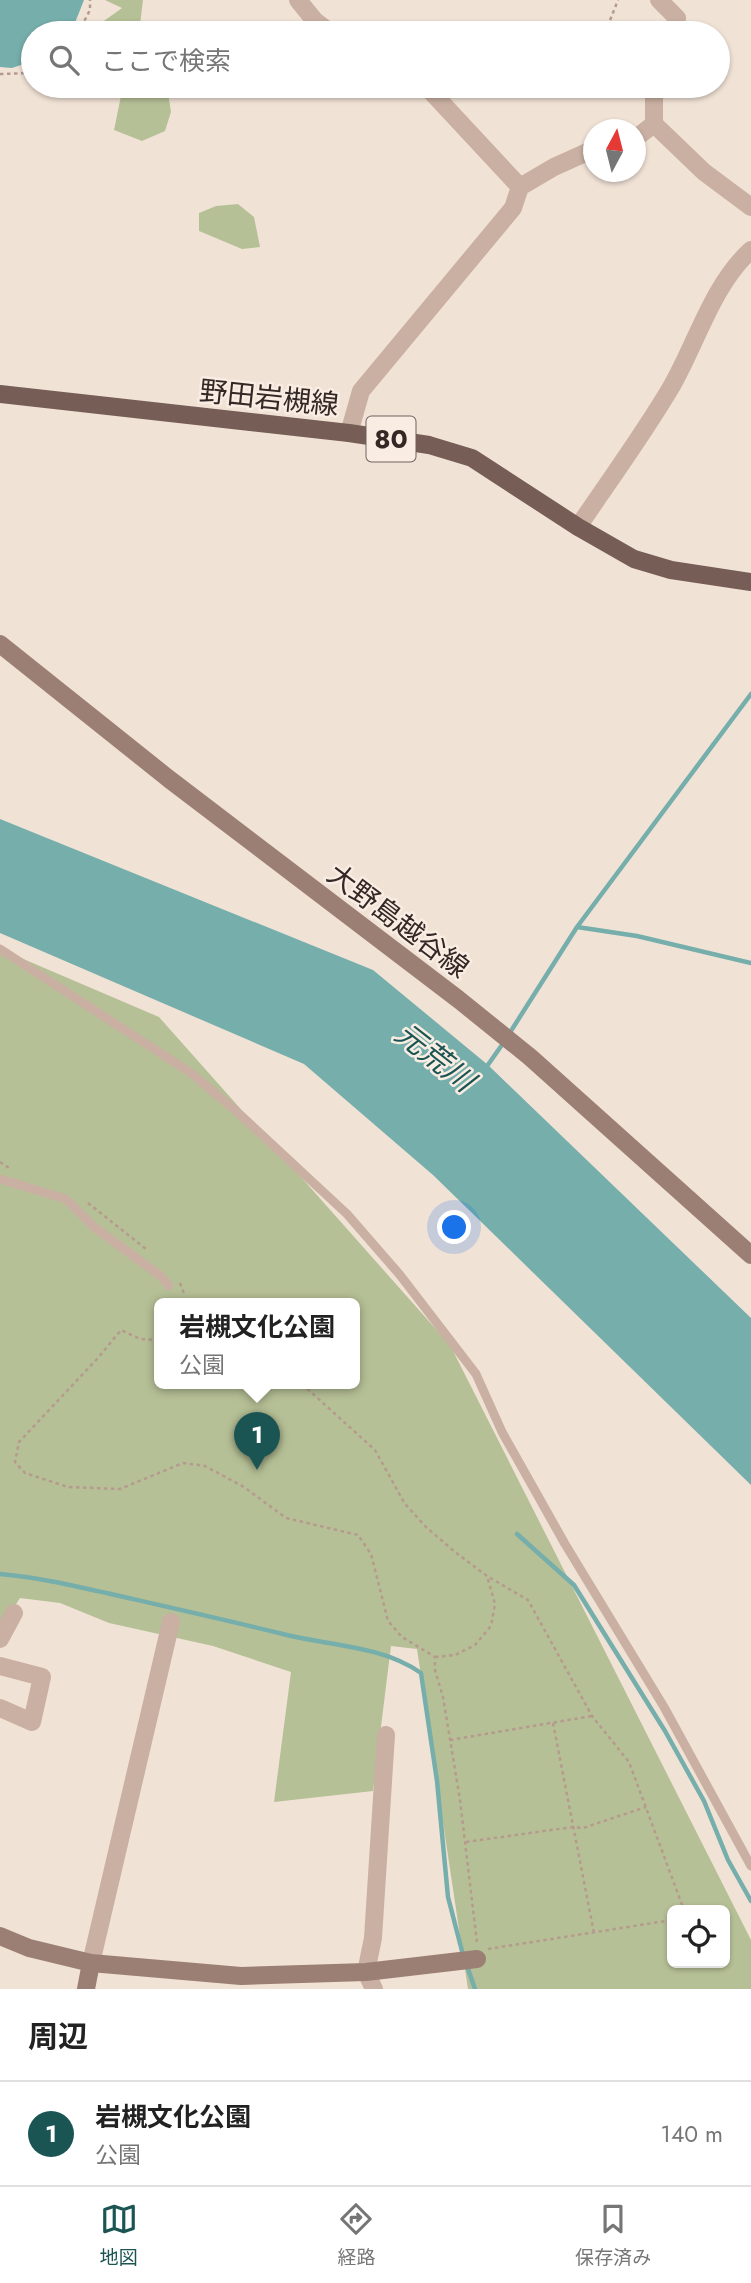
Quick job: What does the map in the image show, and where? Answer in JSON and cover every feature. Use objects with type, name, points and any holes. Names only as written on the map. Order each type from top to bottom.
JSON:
[{"type":"main road","name":"野田岩槻線","points":[[0,394],[349,433],[429,445],[472,458],[578,527],[634,559],[671,570],[751,582]]},
{"type":"main road","name":"大野島越谷線","points":[[0,644],[169,779],[530,1057],[751,1255]]},
{"type":"main road","points":[[0,1936],[29,1948],[91,1963],[241,1976],[370,1981],[477,1959]]},
{"type":"main road","points":[[86,1989],[91,1963]]},
{"type":"street","points":[[298,0],[315,21]]},
{"type":"street","points":[[659,0],[677,18],[676,21]]},
{"type":"street","points":[[437,98],[520,187]]},
{"type":"street","points":[[654,98],[654,124],[704,173],[751,207]]},
{"type":"street","points":[[646,130],[654,124]]},
{"type":"street","points":[[349,433],[361,391],[513,208],[520,187],[583,154]]},
{"type":"street","points":[[578,527],[670,388],[717,295],[751,250]]},
{"type":"street","points":[[0,1639],[14,1613]]},
{"type":"street","points":[[91,1963],[172,1622]]},
{"type":"street","points":[[0,1666],[42,1677],[32,1722],[0,1708]]},
{"type":"street","points":[[370,1981],[386,1735]]},
{"type":"lane","points":[[0,949],[191,1073],[347,1214],[400,1275],[476,1374],[502,1432],[565,1545],[664,1707],[751,1866]]},
{"type":"lane","points":[[0,1180],[66,1199],[94,1227],[162,1277],[169,1286]]},
{"type":"path","points":[[84,21],[90,10],[90,0]]},
{"type":"path","points":[[610,21],[618,0]]},
{"type":"path","points":[[0,74],[21,73]]},
{"type":"path","points":[[154,1340],[140,1339],[121,1330],[19,1442],[15,1462],[25,1473],[68,1487],[120,1489],[183,1463],[205,1466],[244,1488],[286,1518],[358,1535],[371,1554],[388,1621],[402,1637],[435,1657],[455,1655],[475,1645],[491,1626],[495,1604],[487,1576]]},
{"type":"path","points":[[308,1389],[375,1450],[405,1504],[426,1527],[487,1576],[528,1601],[592,1716],[629,1762],[682,1905]]},
{"type":"path","points":[[435,1657],[435,1670],[443,1697],[466,1842],[478,1950],[667,1921]]},
{"type":"path","points":[[450,1740],[592,1716]]},
{"type":"path","points":[[553,1723],[594,1933]]},
{"type":"path","points":[[466,1842],[573,1827],[583,1828],[646,1807]]},
{"type":"green space","points":[[105,0],[143,0],[140,21],[104,21],[122,8]]},
{"type":"green space","points":[[121,98],[169,98],[171,112],[165,131],[142,141],[114,130]]},
{"type":"green space","points":[[238,204],[254,217],[260,247],[242,249],[199,231],[199,213],[216,206]]},
{"type":"green space","points":[[0,949],[159,1017],[450,1345],[751,1940],[751,1989],[468,1989],[417,1649],[391,1646],[373,1791],[274,1802],[291,1672],[213,1646],[109,1623],[60,1603],[20,1598],[0,1629]]},
{"type":"water","points":[[0,0],[84,0],[76,21],[21,21],[21,65],[12,68],[0,67]]},
{"type":"water","name":"元荒川","points":[[0,819],[373,970],[488,1065],[751,1318],[751,1485],[433,1175],[304,1064],[0,933]]},
{"type":"waterway","points":[[509,1034],[577,927],[751,694]]},
{"type":"waterway","points":[[577,927],[637,936],[751,963]]},
{"type":"waterway","name":"元荒川","points":[[485,1069],[504,1042]]},
{"type":"waterway","points":[[517,1534],[574,1585],[665,1731],[704,1801],[728,1860],[751,1901]]},
{"type":"waterway","points":[[0,1574],[70,1585],[372,1652],[389,1657],[421,1673],[437,1781],[448,1897],[463,1955]]},
{"type":"waterway","points":[[466,1963],[475,1989]]},
{"type":"place","name":"岩槻文化公園","points":[[257,1470]]}]
